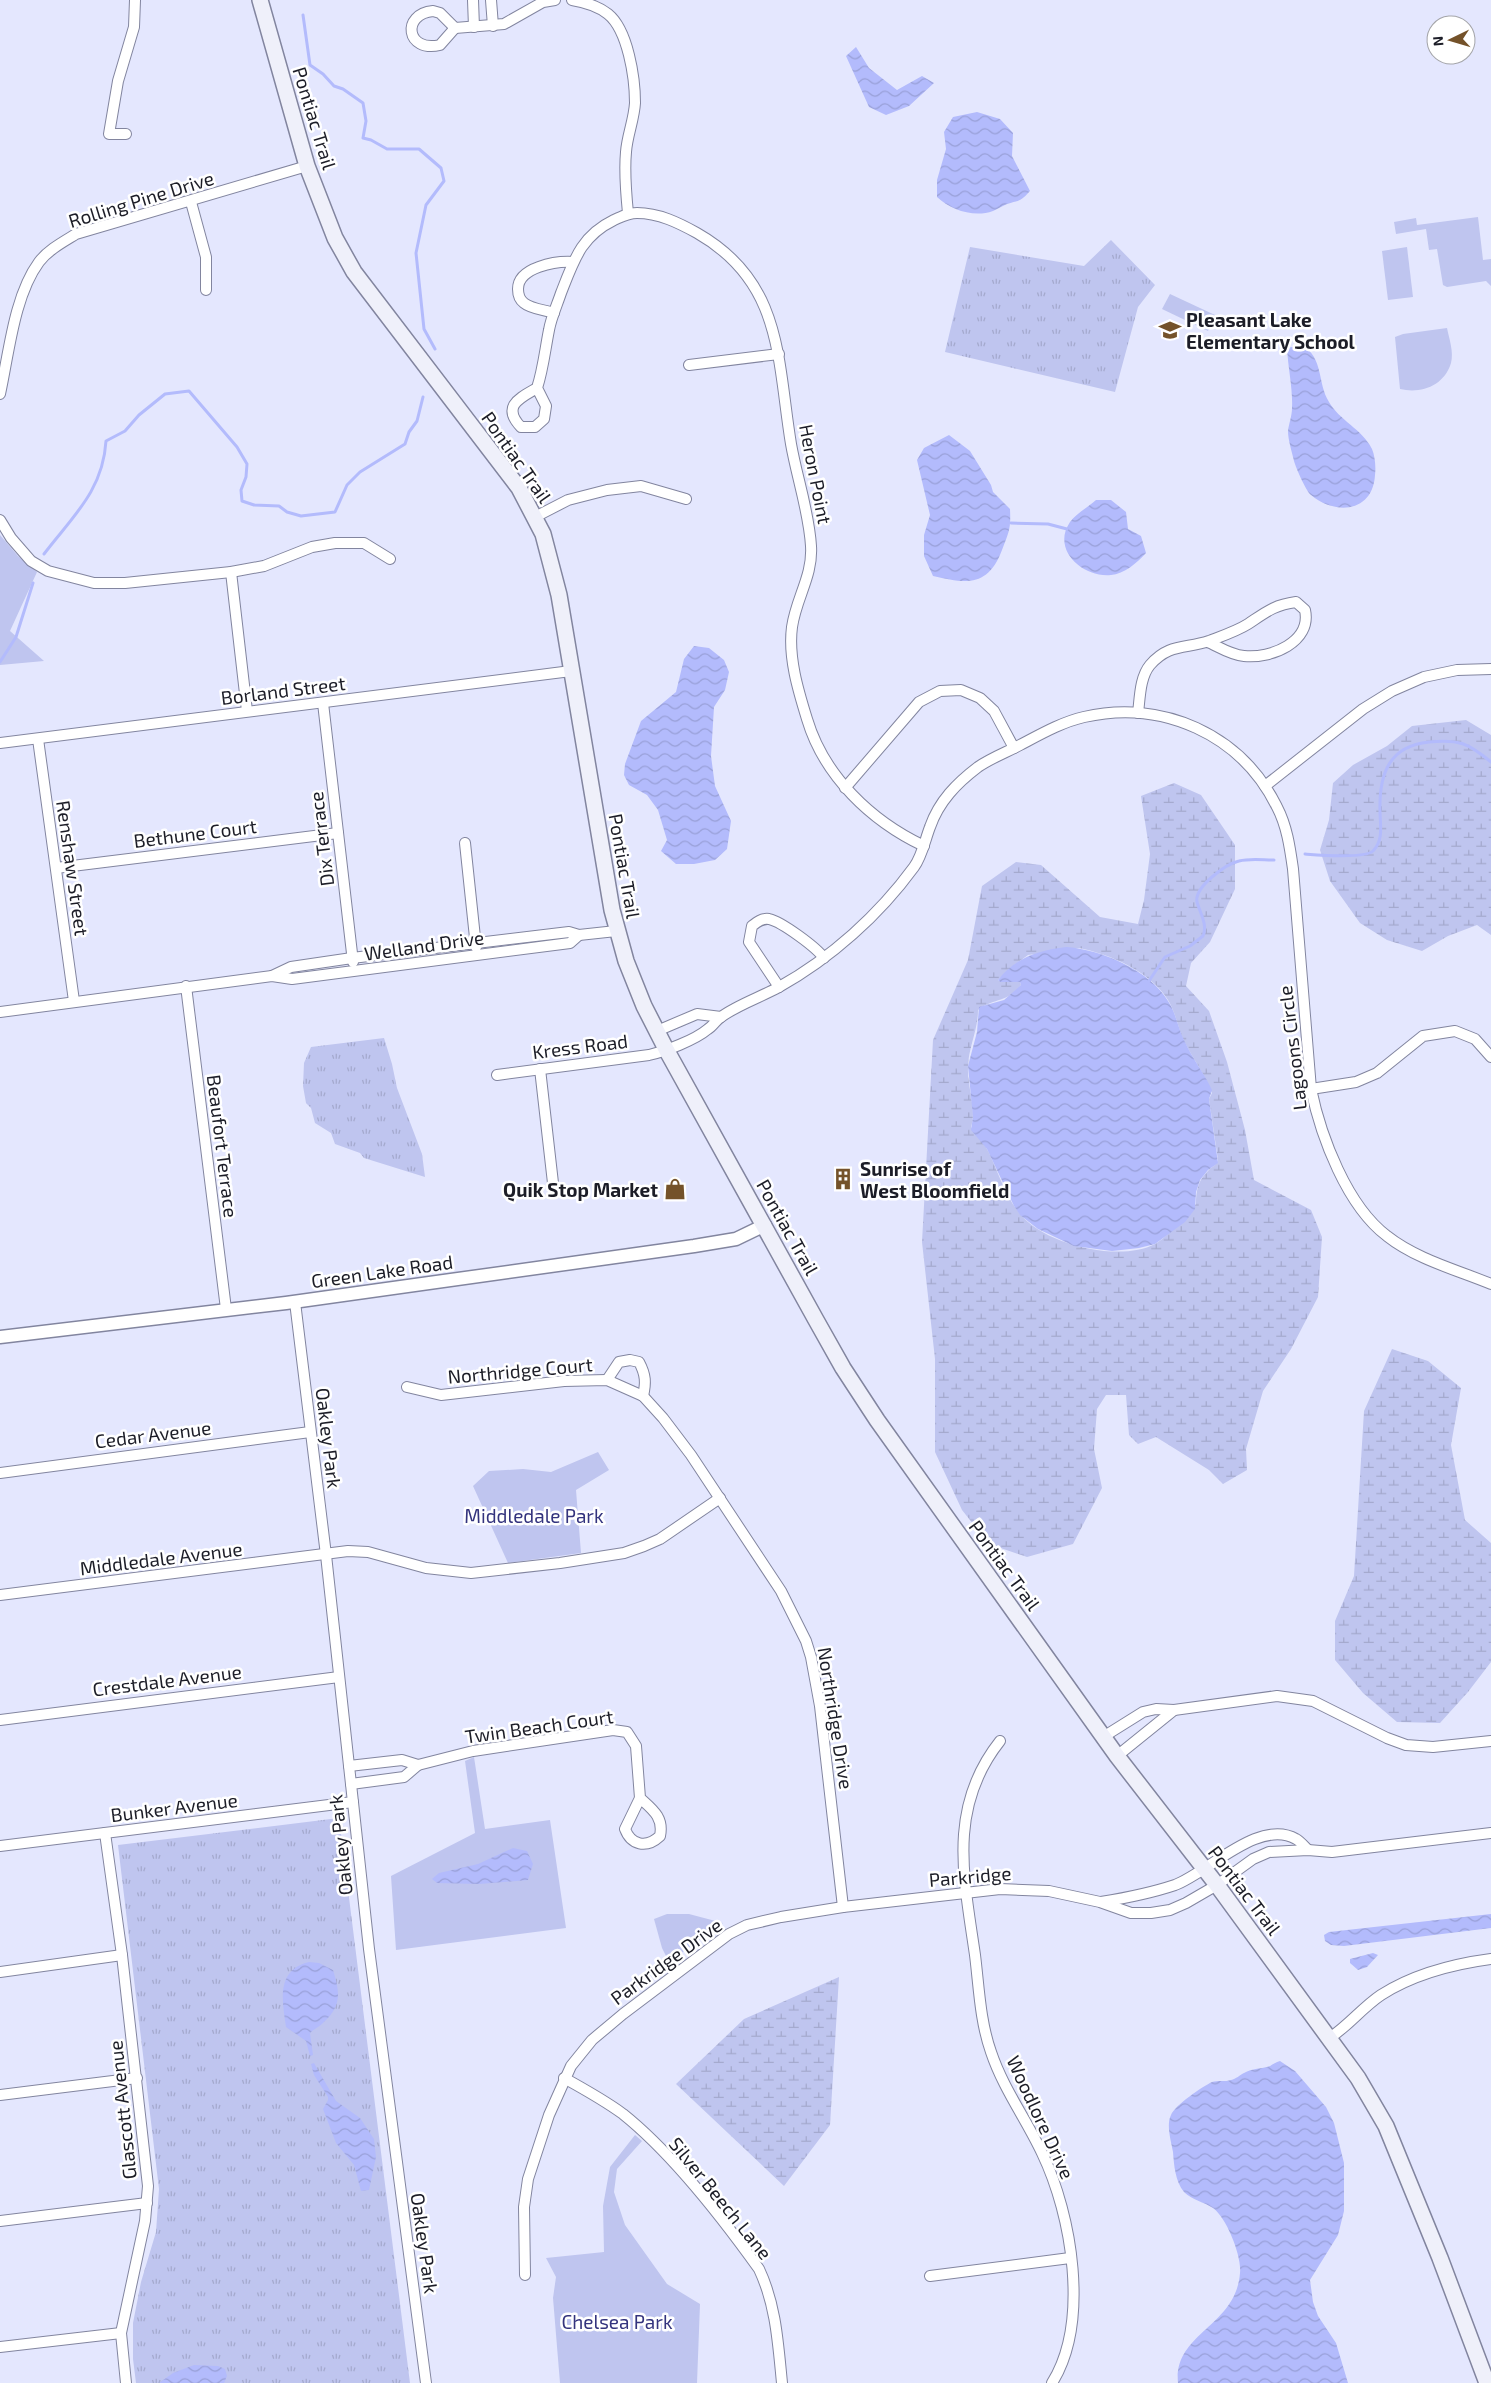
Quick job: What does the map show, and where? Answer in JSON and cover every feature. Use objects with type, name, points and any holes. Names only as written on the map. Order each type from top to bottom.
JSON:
[{"type":"main road","name":"Pontiac Trail","points":[[260,0],[307,166],[335,238],[354,272],[505,469],[535,517],[551,558],[616,931],[635,985],[667,1051],[843,1368],[877,1420],[1116,1756],[1217,1885],[1331,2037],[1358,2078],[1386,2126],[1440,2258],[1487,2383]]},
{"type":"street","points":[[126,134],[109,134],[118,81],[134,32],[135,0]]},
{"type":"street","points":[[473,0],[474,27]]},
{"type":"street","points":[[491,0],[493,26]]},
{"type":"street","points":[[455,28],[493,26],[512,21],[543,2],[555,0]]},
{"type":"street","points":[[537,388],[554,313],[573,262],[582,244],[598,228],[628,213],[625,184],[626,151],[635,104],[628,52],[621,30],[608,14],[586,3],[572,0]]},
{"type":"street","name":"Rolling Pine Drive","points":[[0,394],[20,302],[28,280],[40,260],[56,246],[76,234],[191,202],[307,166]]},
{"type":"street","points":[[191,202],[206,257],[206,290]]},
{"type":"street","name":"Heron Point","points":[[628,213],[646,213],[682,225],[709,240],[740,267],[761,295],[779,354],[792,445],[811,544],[811,567],[792,627],[792,655],[808,722],[824,756],[846,788],[884,824],[924,846]]},
{"type":"street","points":[[554,313],[524,304],[520,298],[518,285],[520,280],[532,271],[547,264],[573,262]]},
{"type":"street","points":[[690,365],[779,354]]},
{"type":"street","points":[[535,517],[568,500],[607,490],[641,486],[686,499]]},
{"type":"street","points":[[0,520],[11,538],[31,561],[48,572],[94,583],[126,583],[231,572],[264,566],[312,546],[335,543],[364,543],[390,559]]},
{"type":"street","points":[[231,572],[247,711]]},
{"type":"street","points":[[1138,712],[1141,688],[1149,666],[1166,651],[1178,646],[1208,642],[1247,625],[1274,606],[1296,602],[1305,610],[1306,627],[1301,634],[1284,648],[1269,654],[1242,656],[1208,642]]},
{"type":"street","points":[[1265,786],[1363,709],[1392,691],[1424,677],[1457,670],[1491,670]]},
{"type":"street","name":"Borland Street","points":[[0,743],[571,671]]},
{"type":"street","points":[[846,788],[919,702],[940,691],[961,690],[980,698],[994,711],[1014,748]]},
{"type":"street","name":"Dix Terrace","points":[[323,702],[354,972]]},
{"type":"street","name":"Lagoons Circle","points":[[667,1051],[707,1030],[721,1017],[779,987],[824,958],[892,895],[916,864],[931,824],[943,801],[958,782],[981,765],[1055,728],[1083,717],[1108,713],[1138,712],[1159,716],[1209,733],[1241,756],[1265,786],[1277,806],[1290,842],[1311,1089],[1316,1113],[1339,1169],[1354,1198],[1371,1221],[1387,1237],[1411,1252],[1491,1284]]},
{"type":"street","name":"Renshaw Street","points":[[38,739],[74,1001]]},
{"type":"street","name":"Bethune Court","points":[[56,868],[338,834]]},
{"type":"street","points":[[465,843],[476,955]]},
{"type":"street","points":[[779,987],[749,942],[752,926],[760,920],[768,919],[781,926],[819,951],[824,958]]},
{"type":"street","name":"Welland Drive","points":[[272,976],[291,967],[352,958],[569,932],[578,935],[616,931]]},
{"type":"street","name":"Welland Drive","points":[[0,1012],[272,976],[292,979],[354,972],[570,943],[578,935]]},
{"type":"street","name":"Beaufort Terrace","points":[[186,986],[226,1309]]},
{"type":"street","points":[[657,1031],[697,1014],[721,1017]]},
{"type":"street","points":[[1311,1089],[1356,1082],[1377,1073],[1423,1036],[1455,1031],[1475,1039],[1491,1057]]},
{"type":"street","name":"Kress Road","points":[[497,1075],[667,1051]]},
{"type":"street","points":[[540,1069],[553,1183]]},
{"type":"street","name":"Green Lake Road","points":[[0,1337],[295,1302],[694,1246],[736,1239],[765,1225]]},
{"type":"street","name":"Oakley Park","points":[[295,1302],[326,1555],[368,1949],[426,2383]]},
{"type":"street","name":"Northridge Court","points":[[606,1380],[619,1362],[630,1360],[639,1362],[645,1372],[643,1396]]},
{"type":"street","name":"Northridge Court","points":[[407,1388],[440,1395],[564,1381],[606,1380],[643,1396],[692,1454],[720,1498]]},
{"type":"street","name":"Cedar Avenue","points":[[0,1473],[310,1432]]},
{"type":"street","name":"Middledale Avenue","points":[[0,1595],[348,1551],[368,1552],[426,1568],[471,1573],[560,1563],[624,1553],[644,1546],[660,1539],[720,1498]]},
{"type":"street","name":"Northridge Drive","points":[[720,1498],[796,1617],[811,1657],[820,1706],[844,1907]]},
{"type":"street","name":"Crestdale Avenue","points":[[0,1720],[339,1677]]},
{"type":"street","points":[[1103,1736],[1143,1712],[1156,1709],[1174,1710],[1257,1698],[1297,1698],[1313,1701],[1333,1709],[1387,1738],[1406,1745],[1433,1747],[1491,1740]]},
{"type":"street","points":[[1116,1756],[1174,1710]]},
{"type":"street","name":"Twin Beach Court","points":[[351,1784],[404,1777],[418,1765],[473,1751],[613,1730],[627,1732],[636,1746],[640,1798]]},
{"type":"street","name":"Woodlore Drive","points":[[1000,1741],[987,1758],[976,1780],[965,1816],[963,1858],[965,1893],[990,2052],[999,2074],[1052,2175],[1065,2223],[1074,2289],[1074,2320],[1063,2362],[1052,2383]]},
{"type":"street","name":"Twin Beach Court","points":[[349,1766],[402,1760],[418,1765]]},
{"type":"street","points":[[640,1798],[658,1816],[661,1823],[660,1836],[650,1843],[635,1843],[628,1838],[625,1829],[640,1798]]},
{"type":"street","name":"Bunker Avenue","points":[[0,1846],[353,1802]]},
{"type":"street","name":"Glascott Avenue","points":[[105,1833],[137,2078],[148,2186],[147,2204],[121,2332],[126,2383]]},
{"type":"street","name":"Parkridge","points":[[844,1907],[1000,1889],[1048,1891],[1100,1902],[1131,1913],[1151,1913],[1186,1903],[1217,1885],[1253,1860],[1269,1852],[1308,1850],[1332,1852],[1491,1833]]},
{"type":"street","name":"Parkridge","points":[[1100,1902],[1133,1897],[1177,1884],[1248,1842],[1262,1836],[1279,1834],[1296,1839],[1308,1850]]},
{"type":"street","name":"Parkridge Drive","points":[[525,2275],[524,2207],[528,2179],[546,2123],[564,2078],[576,2058],[592,2040],[667,1979],[729,1934],[764,1920],[844,1907]]},
{"type":"street","points":[[0,1972],[122,1956]]},
{"type":"street","points":[[1331,2037],[1382,1995],[1407,1982],[1434,1970],[1491,1959]]},
{"type":"street","points":[[0,2095],[137,2078]]},
{"type":"street","name":"Silver Beech Lane","points":[[564,2078],[609,2104],[647,2136],[674,2163],[754,2263],[768,2288],[774,2309],[782,2383]]},
{"type":"street","points":[[0,2221],[147,2204]]},
{"type":"street","points":[[930,2276],[1070,2258]]},
{"type":"street","points":[[0,2347],[121,2332]]},
{"type":"green space","points":[[1478,217],[1483,260],[1491,259],[1491,286],[1486,281],[1447,287],[1443,285],[1437,249],[1429,250],[1426,229],[1396,234],[1394,222],[1416,218],[1417,225]]},
{"type":"green space","points":[[1111,240],[1155,285],[1138,307],[1115,392],[945,352],[970,247],[1084,266]]},
{"type":"green space","points":[[1407,247],[1413,297],[1388,300],[1382,251]]},
{"type":"green space","points":[[1170,294],[1215,315],[1208,331],[1162,309]]},
{"type":"green space","points":[[1447,328],[1452,354],[1448,371],[1437,383],[1424,389],[1400,389],[1395,337],[1403,334]]},
{"type":"green space","points":[[0,535],[18,556],[37,572],[10,631],[44,661],[0,665]]},
{"type":"green space","points":[[1466,720],[1491,735],[1491,935],[1477,925],[1448,936],[1422,951],[1387,940],[1360,923],[1330,881],[1320,850],[1329,820],[1333,783],[1353,765],[1387,746],[1412,726]]},
{"type":"green space","points":[[1174,783],[1201,795],[1235,845],[1235,889],[1210,942],[1191,963],[1186,986],[1209,1011],[1227,1062],[1245,1130],[1254,1180],[1311,1210],[1322,1237],[1318,1297],[1291,1349],[1263,1391],[1246,1449],[1247,1470],[1223,1484],[1209,1470],[1156,1437],[1138,1444],[1129,1435],[1126,1395],[1106,1395],[1097,1409],[1094,1449],[1102,1488],[1073,1544],[1027,1557],[989,1544],[962,1510],[935,1452],[935,1359],[922,1242],[933,1040],[968,960],[982,886],[1016,862],[1041,865],[1100,917],[1138,924],[1144,900],[1150,854],[1141,796]],"holes":[[[1079,948],[1129,966],[1141,973],[1161,990],[1171,1005],[1185,1043],[1212,1093],[1209,1099],[1218,1160],[1200,1182],[1197,1190],[1196,1204],[1160,1241],[1140,1249],[1122,1252],[1103,1251],[1064,1242],[1031,1225],[1014,1207],[987,1149],[971,1127],[973,1113],[968,1061],[978,1010],[983,1006],[1011,995],[1021,985],[1020,982],[1000,982],[998,980],[1010,968],[1028,955]]]},
{"type":"green space","points":[[384,1038],[397,1088],[422,1154],[425,1177],[364,1158],[360,1153],[335,1144],[331,1133],[315,1123],[311,1108],[306,1103],[303,1086],[304,1063],[311,1047]]},
{"type":"green space","points":[[1392,1349],[1428,1361],[1461,1388],[1451,1445],[1465,1520],[1491,1543],[1491,1662],[1468,1692],[1440,1723],[1397,1722],[1363,1693],[1335,1660],[1335,1621],[1354,1576],[1364,1411]]},
{"type":"green space","name":"Middledale Park","points":[[598,1452],[609,1470],[576,1490],[581,1553],[508,1563],[473,1486],[489,1471],[523,1469],[551,1472]]},
{"type":"green space","points":[[474,1757],[485,1829],[550,1820],[566,1928],[396,1950],[391,1876],[475,1833],[465,1761]]},
{"type":"green space","points":[[339,1818],[410,2383],[136,2383],[133,2359],[133,2323],[141,2282],[156,2232],[159,2189],[118,1845]]},
{"type":"green space","points":[[667,1914],[689,1914],[723,1923],[669,1962],[662,1948],[654,1919]]},
{"type":"green space","points":[[839,1977],[830,2125],[784,2186],[676,2084],[744,2019]]},
{"type":"green space","name":"Chelsea Park","points":[[635,2135],[642,2141],[617,2169],[614,2192],[625,2225],[667,2284],[700,2304],[697,2383],[560,2383],[553,2298],[556,2277],[546,2258],[604,2252],[603,2206],[610,2167]]},
{"type":"water","points":[[856,47],[869,68],[897,90],[922,76],[934,83],[909,106],[886,115],[869,107],[846,56]]},
{"type":"water","points":[[977,112],[1000,119],[1013,133],[1012,156],[1030,191],[1020,200],[993,211],[978,214],[963,212],[949,206],[937,197],[937,180],[946,149],[944,132],[953,117]]},
{"type":"water","points":[[1302,345],[1314,357],[1325,395],[1329,402],[1368,442],[1375,458],[1373,487],[1368,497],[1352,507],[1331,506],[1311,495],[1294,461],[1288,435],[1292,401],[1287,348]]},
{"type":"water","points":[[949,435],[970,451],[991,485],[993,492],[1010,509],[1009,530],[1002,550],[990,571],[983,577],[975,580],[956,581],[933,576],[924,556],[924,535],[930,515],[917,460],[924,448]]},
{"type":"water","points":[[1096,500],[1111,500],[1126,512],[1128,529],[1141,536],[1146,553],[1139,561],[1121,573],[1100,575],[1090,572],[1081,567],[1067,552],[1064,543],[1065,532],[1070,522]]},
{"type":"water","points":[[694,646],[709,648],[724,660],[729,672],[725,690],[714,707],[711,756],[715,786],[731,821],[727,849],[715,860],[694,864],[676,864],[661,851],[667,840],[658,810],[647,795],[629,785],[624,775],[625,764],[641,721],[676,692],[684,659]]},
{"type":"water","points":[[1066,947],[1109,957],[1150,980],[1171,1006],[1187,1047],[1212,1090],[1209,1099],[1218,1163],[1208,1170],[1200,1180],[1196,1192],[1195,1209],[1185,1222],[1155,1244],[1112,1251],[1074,1246],[1038,1229],[1020,1215],[987,1149],[971,1130],[973,1117],[968,1066],[977,1032],[979,1007],[1004,1000],[1021,985],[1020,982],[1000,982],[998,980],[1012,966],[1028,956],[1046,950]]},
{"type":"water","points":[[513,1848],[527,1851],[533,1864],[528,1880],[479,1884],[437,1883],[432,1879],[439,1873],[478,1864]]},
{"type":"water","points":[[1491,1914],[1491,1928],[1344,1946],[1331,1945],[1325,1941],[1324,1935],[1329,1932]]},
{"type":"water","points":[[1373,1953],[1378,1955],[1367,1967],[1358,1970],[1350,1963],[1350,1959]]},
{"type":"water","points":[[309,1962],[319,1963],[333,1970],[338,1992],[334,2011],[310,2033],[313,2055],[310,2056],[306,2041],[286,2027],[283,2007],[286,1979],[298,1966]]},
{"type":"water","points":[[1280,2061],[1295,2071],[1326,2107],[1334,2123],[1344,2163],[1344,2211],[1338,2235],[1310,2280],[1313,2302],[1318,2316],[1336,2343],[1348,2383],[1178,2383],[1179,2366],[1185,2352],[1194,2340],[1228,2306],[1236,2291],[1240,2266],[1232,2238],[1218,2213],[1213,2208],[1187,2195],[1181,2188],[1176,2173],[1169,2133],[1171,2115],[1183,2101],[1212,2082],[1233,2079],[1247,2071],[1270,2066]]},
{"type":"water","points":[[314,2063],[336,2101],[360,2118],[374,2139],[376,2157],[369,2190],[361,2191],[354,2165],[336,2143],[323,2109],[328,2097],[314,2075],[311,2064]]},
{"type":"water","points":[[194,2365],[218,2366],[225,2369],[227,2376],[224,2383],[159,2383],[173,2373]]},
{"type":"waterway","points":[[303,15],[310,65],[323,74],[334,86],[343,89],[363,103],[366,121],[363,138],[371,140],[387,149],[419,149],[441,168],[444,181],[426,205],[416,253],[424,329],[435,349]]},
{"type":"waterway","points":[[44,554],[75,515],[92,489],[104,459],[106,441],[125,431],[139,415],[165,394],[189,391],[237,447],[247,464],[246,477],[241,490],[242,501],[254,505],[279,506],[287,512],[301,516],[335,512],[347,485],[360,472],[405,444],[409,432],[417,421],[423,397]]},
{"type":"waterway","points":[[1011,523],[1048,524],[1067,529]]},
{"type":"waterway","points":[[0,662],[16,637],[33,583]]},
{"type":"waterway","points":[[1305,854],[1351,856],[1373,851],[1380,837],[1380,798],[1385,774],[1389,764],[1404,749],[1429,742],[1456,742],[1476,750],[1491,762]]},
{"type":"waterway","points":[[1149,981],[1165,957],[1190,946],[1203,936],[1205,928],[1197,896],[1212,877],[1219,871],[1239,861],[1252,859],[1274,860]]},
{"type":"place","name":"Pleasant Lake Elementary School","points":[[1170,330]]},
{"type":"place","name":"Sunrise of West Bloomfield","points":[[843,1179]]},
{"type":"place","name":"Quik Stop Market","points":[[675,1189]]}]
